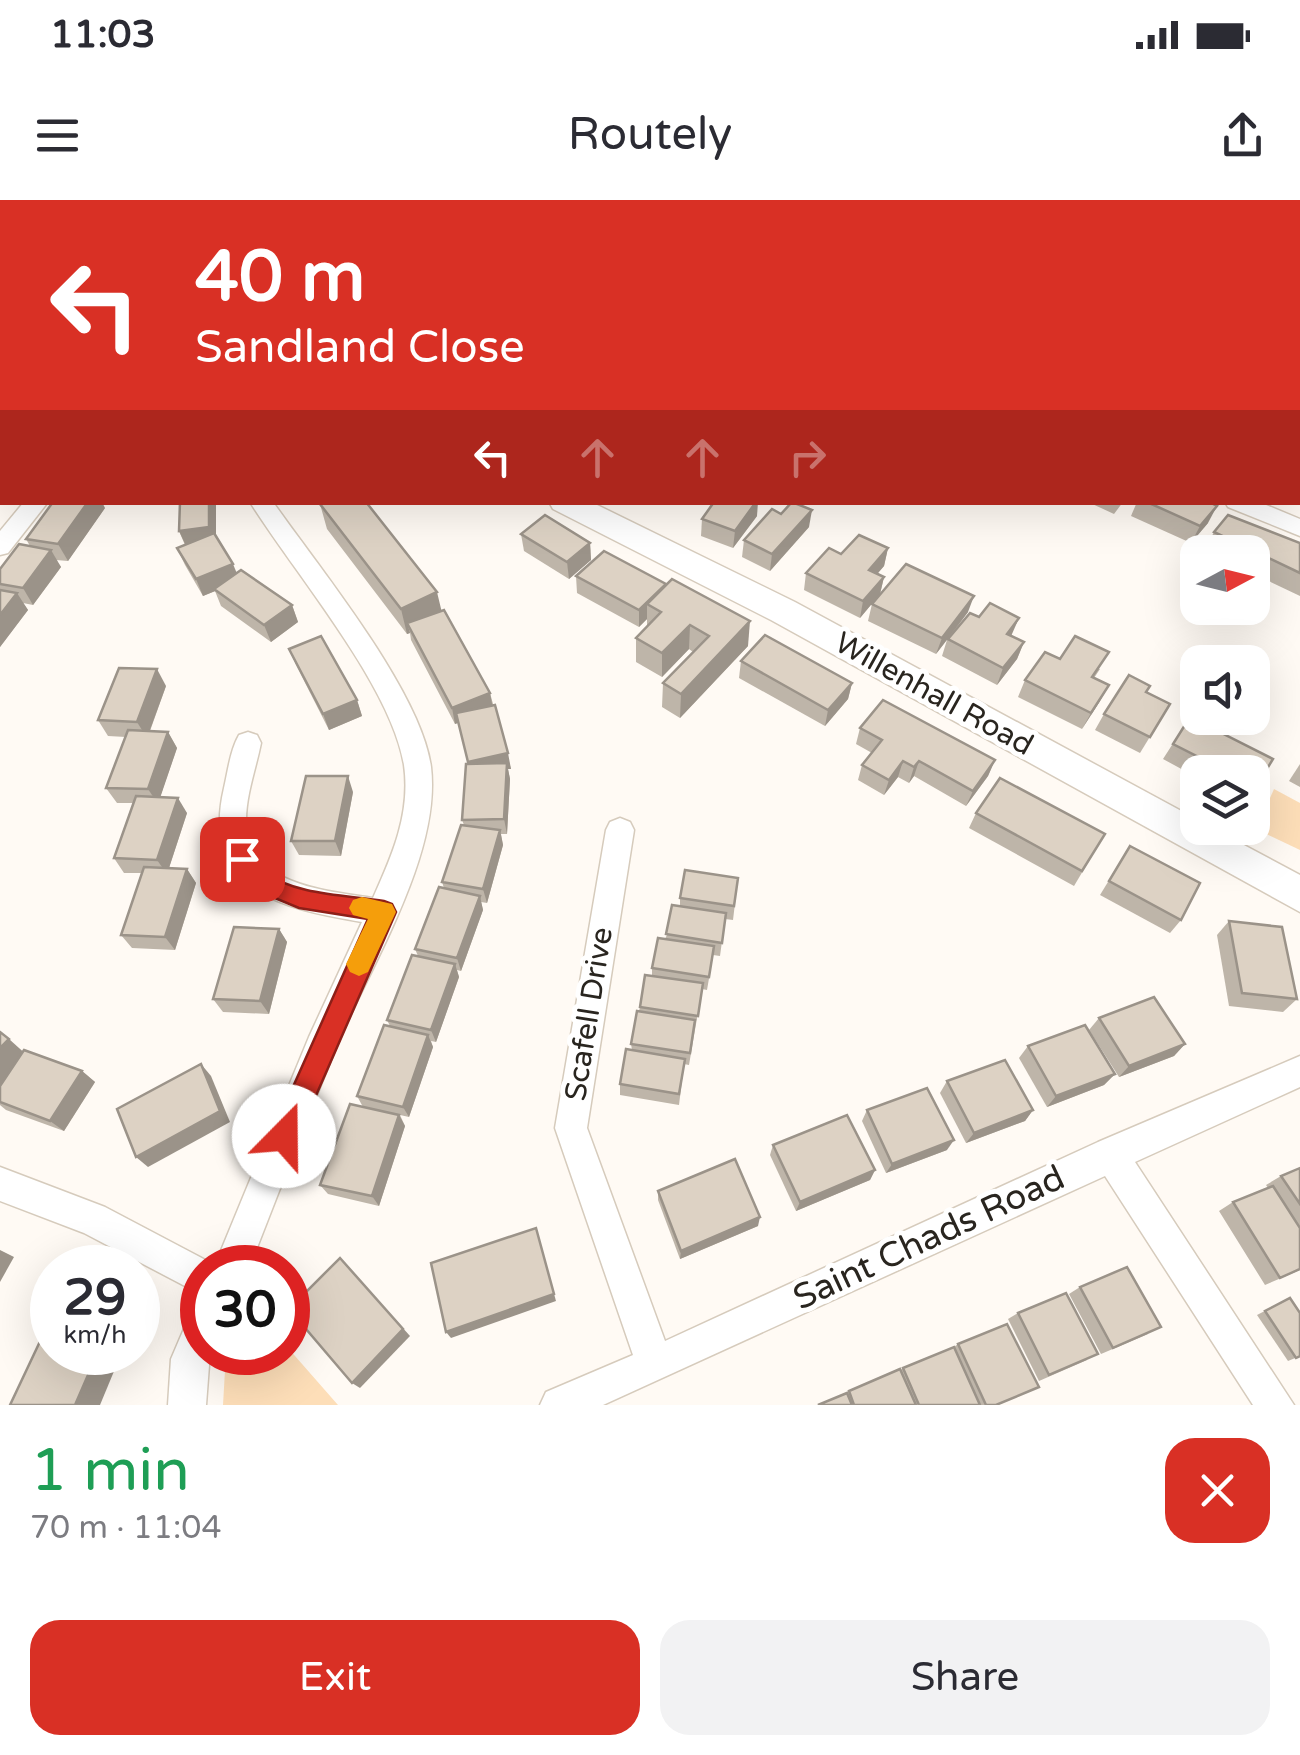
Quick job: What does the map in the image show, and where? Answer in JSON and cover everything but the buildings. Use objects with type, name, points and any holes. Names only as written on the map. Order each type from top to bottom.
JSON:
[{"type":"main road","name":"Willenhall Road","points":[[570,505],[783,612],[1300,895]]},
{"type":"street","points":[[0,547],[35,505]]},
{"type":"street","points":[[240,1245],[325,1038],[412,844],[418,797],[418,764],[388,689],[263,505]]},
{"type":"street","points":[[1243,505],[1300,528]]},
{"type":"street","points":[[248,743],[232,823],[242,859],[255,878],[299,897],[384,912]]},
{"type":"street","name":"Scafell Drive","points":[[620,830],[572,1128],[655,1365]]},
{"type":"street","name":"Saint Chads Road","points":[[559,1405],[1300,1071]]},
{"type":"street","points":[[1110,1154],[1275,1405]]},
{"type":"street","points":[[0,1184],[93,1219],[180,1265]]},
{"type":"street","points":[[187,1405],[188,1375]]},
{"type":"shaded area","points":[[1274,789],[1300,803],[1300,850],[1270,836],[1270,798]]},
{"type":"shaded area","points":[[310,1373],[338,1405],[223,1405],[225,1375]]},
{"type":"slow traffic","points":[[359,964],[384,912],[362,908]]},
{"type":"route","points":[[242,859],[255,878],[299,897],[384,912],[284,1136]]}]
